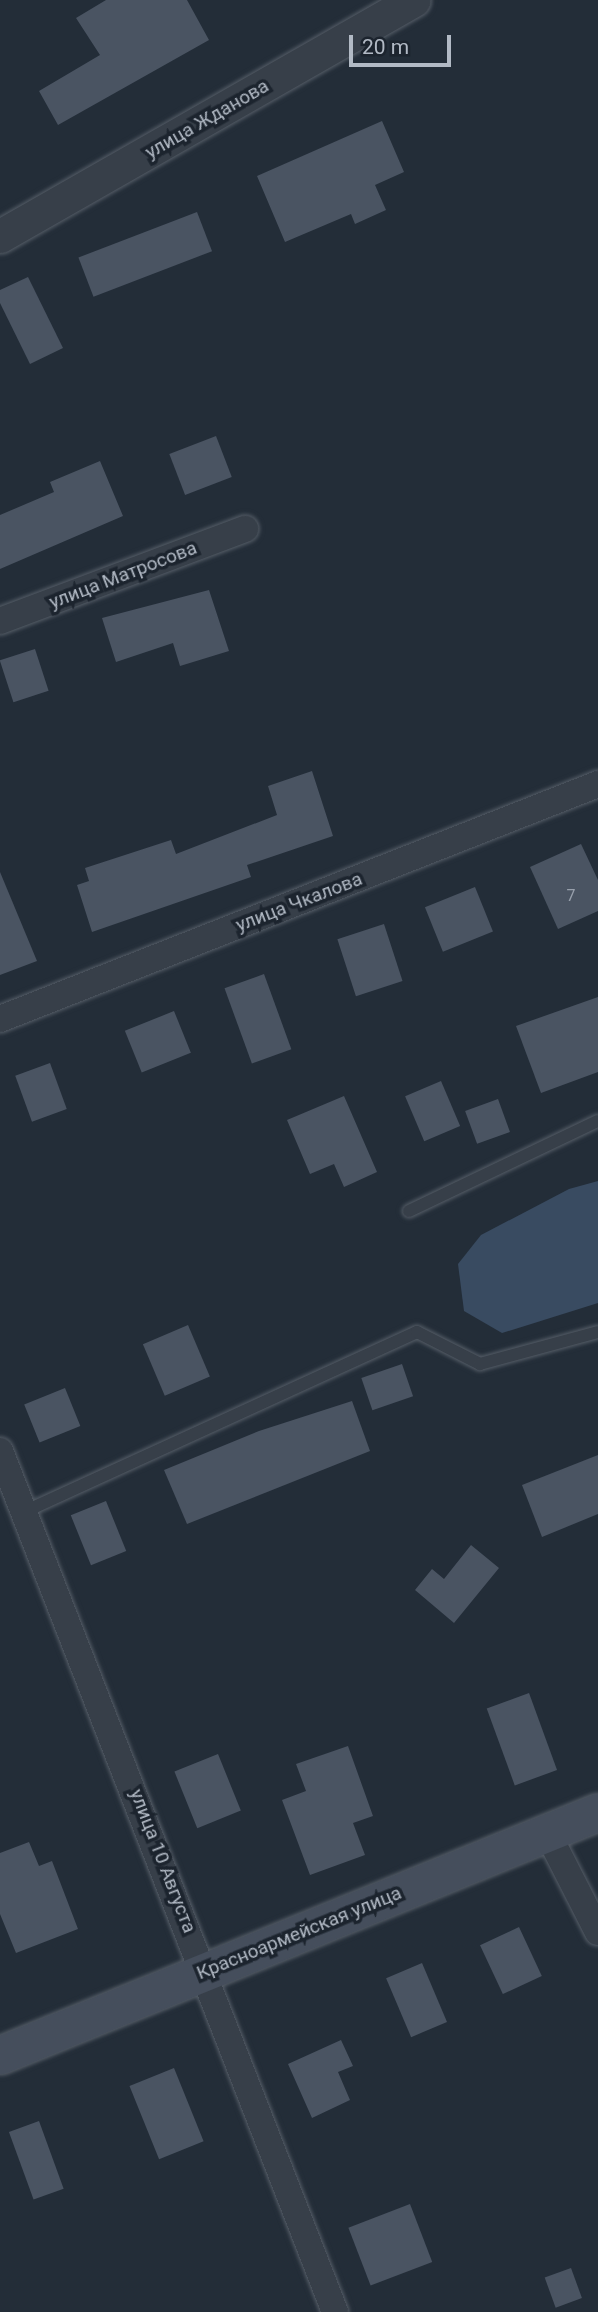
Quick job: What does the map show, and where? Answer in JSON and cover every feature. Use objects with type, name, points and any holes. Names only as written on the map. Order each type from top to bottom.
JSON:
[{"type":"main road","name":"Красноармейская улица","points":[[0,2055],[598,1812]]},
{"type":"street","name":"улица Жданова","points":[[0,236],[413,0]]},
{"type":"street","name":"улица Матросова","points":[[0,621],[245,529]]},
{"type":"street","name":"улица Чкалова","points":[[0,1019],[598,784]]},
{"type":"street","name":"улица 10 Августа","points":[[0,1451],[206,1970],[335,2312]]},
{"type":"street","points":[[548,1834],[598,1932]]},
{"type":"lane","points":[[409,1211],[598,1121]]},
{"type":"lane","points":[[26,1511],[417,1332],[480,1364],[598,1332]]},
{"type":"water","points":[[598,1181],[598,1303],[502,1333],[464,1311],[458,1264],[481,1235],[569,1189]]},
{"type":"building","points":[[106,0],[187,0],[209,40],[58,125],[39,91],[100,55],[76,18]]},
{"type":"building","points":[[382,121],[404,172],[375,185],[386,210],[355,224],[351,214],[285,242],[257,176]]},
{"type":"building","points":[[197,212],[212,251],[93,297],[78,258]]},
{"type":"building","points":[[28,277],[63,348],[30,364],[0,303],[0,290]]},
{"type":"building","points":[[216,436],[232,477],[185,495],[169,454]]},
{"type":"building","points":[[100,461],[123,516],[0,569],[0,515],[54,492],[50,482]]},
{"type":"building","points":[[209,590],[229,651],[180,666],[173,643],[116,662],[102,618]]},
{"type":"building","points":[[35,649],[49,691],[13,702],[0,660]]},
{"type":"building","points":[[312,771],[333,836],[247,865],[251,877],[92,932],[77,885],[89,881],[85,868],[171,840],[176,854],[277,815],[268,786]]},
{"type":"building","points":[[581,844],[598,880],[598,911],[558,929],[530,867]]},
{"type":"building","points":[[0,872],[37,961],[0,975]]},
{"type":"building","points":[[475,887],[493,932],[443,952],[425,907]]},
{"type":"building","points":[[384,924],[403,981],[356,996],[337,939]]},
{"type":"building","points":[[264,974],[291,1049],[252,1064],[225,988]]},
{"type":"building","points":[[598,997],[598,1072],[541,1093],[516,1026]]},
{"type":"building","points":[[174,1011],[191,1053],[142,1073],[125,1031]]},
{"type":"building","points":[[50,1063],[67,1109],[32,1122],[15,1076]]},
{"type":"building","points":[[441,1081],[460,1126],[424,1141],[405,1096]]},
{"type":"building","points":[[344,1096],[377,1172],[344,1187],[334,1164],[310,1174],[287,1120]]},
{"type":"building","points":[[498,1099],[510,1132],[477,1144],[465,1111]]},
{"type":"building","points":[[188,1325],[210,1377],[165,1396],[143,1344]]},
{"type":"building","points":[[402,1364],[413,1396],[372,1410],[361,1378]]},
{"type":"building","points":[[65,1388],[80,1426],[40,1442],[24,1404]]},
{"type":"building","points":[[352,1401],[370,1451],[187,1524],[164,1470],[259,1431]]},
{"type":"building","points":[[598,1455],[598,1514],[542,1537],[522,1485]]},
{"type":"building","points":[[106,1501],[126,1551],[91,1565],[71,1515]]},
{"type":"building","points":[[471,1545],[499,1568],[454,1623],[415,1590],[432,1569],[444,1579]]},
{"type":"building","points":[[529,1693],[557,1770],[515,1785],[487,1708]]},
{"type":"building","points":[[348,1746],[373,1816],[353,1823],[365,1855],[310,1875],[282,1800],[306,1791],[296,1764]]},
{"type":"building","points":[[218,1754],[241,1811],[197,1828],[174,1772]]},
{"type":"building","points":[[29,1842],[39,1866],[52,1861],[78,1929],[16,1953],[0,1914],[0,1853]]},
{"type":"building","points":[[519,1927],[542,1976],[503,1994],[480,1945]]},
{"type":"building","points":[[422,1963],[447,2022],[411,2037],[386,1978]]},
{"type":"building","points":[[341,2040],[353,2066],[338,2072],[350,2100],[312,2118],[288,2064]]},
{"type":"building","points":[[174,2068],[204,2141],[159,2159],[129,2086]]},
{"type":"building","points":[[39,2121],[64,2189],[34,2200],[9,2132]]},
{"type":"building","points":[[410,2204],[432,2262],[371,2286],[348,2228]]},
{"type":"building","points":[[571,2268],[582,2298],[556,2308],[545,2278]]}]
